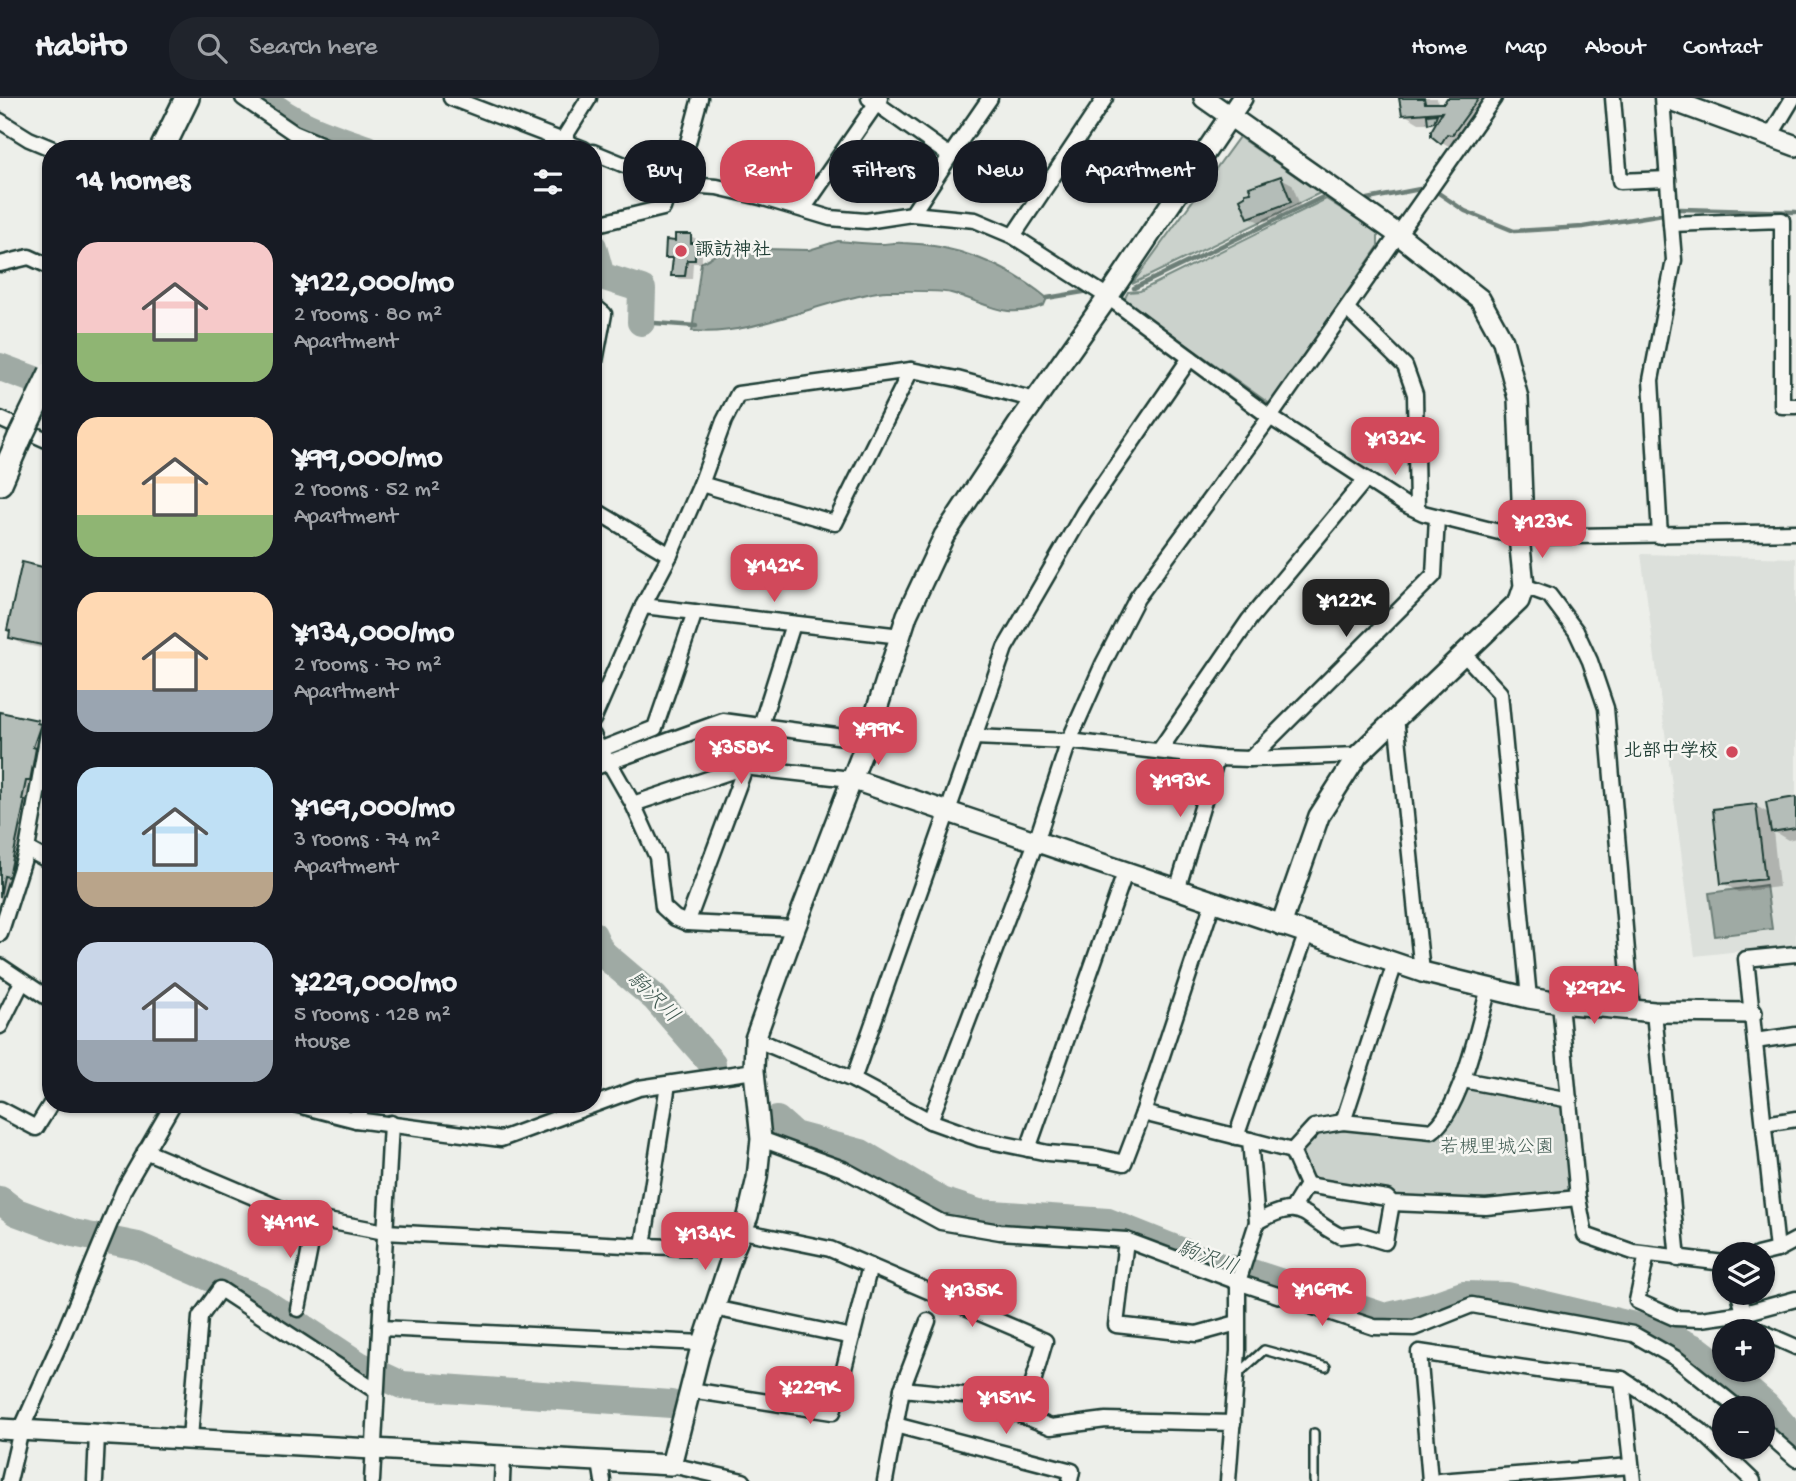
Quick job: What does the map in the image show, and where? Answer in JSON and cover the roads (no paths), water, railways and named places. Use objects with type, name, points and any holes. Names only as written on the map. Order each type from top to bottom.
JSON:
[{"type":"main road","points":[[166,140],[187,98]]},
{"type":"main road","points":[[0,483],[42,392]]},
{"type":"street","points":[[243,98],[294,133],[310,140]]},
{"type":"street","points":[[450,98],[550,140]]},
{"type":"street","points":[[563,140],[589,98]]},
{"type":"street","points":[[687,140],[700,98]]},
{"type":"street","points":[[912,214],[990,98]]},
{"type":"street","points":[[1013,236],[1105,98]]},
{"type":"street","points":[[1204,98],[1399,234],[1480,299],[1503,341],[1518,398],[1520,537],[1524,586],[1519,601],[1358,755],[1319,816],[1280,925]]},
{"type":"street","points":[[671,1465],[703,1343],[748,1216],[757,1178],[761,1139],[754,1072],[755,1039],[794,928],[867,740],[907,615],[944,536],[1242,98]]},
{"type":"street","points":[[930,1121],[1036,842],[1069,741],[1103,664],[1137,598],[1270,417],[1494,98]]},
{"type":"street","points":[[1613,98],[1620,181],[1668,179]]},
{"type":"street","points":[[1660,536],[1651,380],[1674,260],[1664,98],[1796,146]]},
{"type":"street","points":[[1769,138],[1793,98]]},
{"type":"street","points":[[803,209],[875,100],[950,156]]},
{"type":"street","points":[[0,121],[42,144]]},
{"type":"street","points":[[602,155],[623,163]]},
{"type":"street","points":[[706,186],[830,218],[866,221],[912,214],[975,220],[1013,236],[1108,297],[1270,417],[1417,510],[1437,517],[1520,537],[1796,532]]},
{"type":"street","points":[[602,223],[663,208],[665,203]]},
{"type":"street","points":[[1671,224],[1782,220],[1788,313],[1782,406],[1796,406]]},
{"type":"street","points":[[0,264],[29,257],[42,263]]},
{"type":"street","points":[[1347,309],[1405,366],[1415,394],[1417,510]]},
{"type":"street","points":[[853,1080],[1005,648],[1084,512],[1190,358]]},
{"type":"street","points":[[602,699],[643,606],[670,555],[701,484],[724,421],[738,394],[911,370],[1035,400]]},
{"type":"street","points":[[701,484],[835,523],[911,370]]},
{"type":"street","points":[[0,419],[42,438]]},
{"type":"street","points":[[1159,751],[1249,620],[1366,479]]},
{"type":"street","points":[[602,514],[670,555]]},
{"type":"street","points":[[1250,760],[1434,575],[1437,517]]},
{"type":"street","points":[[1524,586],[1549,595],[1576,631],[1606,708],[1632,1009]]},
{"type":"street","points":[[643,606],[901,636]]},
{"type":"street","points":[[604,756],[655,728],[695,612]]},
{"type":"street","points":[[687,923],[761,725],[793,624]]},
{"type":"street","points":[[1464,654],[1500,693],[1529,998]]},
{"type":"street","points":[[1396,717],[1422,972]]},
{"type":"street","points":[[604,756],[723,721],[867,740]]},
{"type":"street","points":[[974,737],[1069,741],[1250,760],[1358,755]]},
{"type":"street","points":[[602,752],[632,804],[657,858],[663,907],[675,918],[687,923],[794,928]]},
{"type":"street","points":[[1177,890],[1217,758]]},
{"type":"street","points":[[632,804],[744,767],[851,779],[1422,972],[1560,1003],[1654,1012],[1752,1013]]},
{"type":"street","points":[[0,934],[27,849],[42,779]]},
{"type":"street","points":[[27,849],[42,857]]},
{"type":"street","points":[[1028,1149],[1125,873]]},
{"type":"street","points":[[755,1039],[853,1080],[930,1121],[980,1139],[1048,1153],[1098,1157],[1124,1163],[1213,902]]},
{"type":"street","points":[[1228,1481],[1236,1376],[1238,1282],[1256,1222],[1243,1139],[1307,932]]},
{"type":"street","points":[[1796,954],[1746,959],[1777,1250],[1796,1240]]},
{"type":"street","points":[[1343,1122],[1395,963]]},
{"type":"street","points":[[0,966],[42,994]]},
{"type":"street","points":[[0,1026],[22,982]]},
{"type":"street","points":[[1292,1152],[1314,1127],[1343,1122],[1432,1131],[1441,1125],[1463,1080],[1489,988]]},
{"type":"street","points":[[1560,1003],[1578,1198],[1585,1235],[1633,1252],[1712,1262]]},
{"type":"street","points":[[1654,1012],[1678,1259]]},
{"type":"street","points":[[1755,1041],[1796,1035]]},
{"type":"street","points":[[602,1102],[639,1088],[754,1072]]},
{"type":"street","points":[[1463,1080],[1570,1100]]},
{"type":"street","points":[[643,1246],[668,1084]]},
{"type":"street","points":[[0,1110],[36,1128],[45,1113]]},
{"type":"street","points":[[9,1481],[21,1430],[124,1189],[168,1113]]},
{"type":"street","points":[[329,1113],[356,1120],[500,1139],[571,1113]]},
{"type":"street","points":[[356,1120],[359,1113]]},
{"type":"street","points":[[1143,1113],[1292,1152]]},
{"type":"street","points":[[1764,1124],[1796,1119]]},
{"type":"street","points":[[372,1481],[391,1123]]},
{"type":"street","points":[[761,1139],[843,1168],[941,1222],[1000,1232],[1126,1240],[1238,1282],[1374,1327],[1414,1328],[1472,1305],[1633,1334],[1677,1359],[1724,1396]]},
{"type":"street","points":[[145,1151],[296,1215],[385,1232],[643,1246],[738,1240],[830,1249],[1045,1341],[1023,1416]]},
{"type":"street","points":[[1292,1152],[1307,1185]]},
{"type":"street","points":[[1307,1185],[1387,1198],[1392,1203],[1486,1208],[1578,1198]]},
{"type":"street","points":[[1293,1208],[1307,1185]]},
{"type":"street","points":[[1256,1222],[1275,1212],[1293,1208],[1340,1236],[1360,1234],[1385,1242],[1392,1203]]},
{"type":"street","points":[[299,1309],[316,1218]]},
{"type":"street","points":[[1126,1240],[1116,1325],[1197,1334],[1237,1323]]},
{"type":"street","points":[[1647,1254],[1637,1301],[1675,1318],[1701,1319],[1744,1313],[1796,1299]]},
{"type":"street","points":[[690,1391],[833,1412],[870,1266]]},
{"type":"street","points":[[190,1438],[200,1317],[220,1289],[376,1391]]},
{"type":"street","points":[[1742,1305],[1747,1319]]},
{"type":"street","points":[[714,1308],[852,1337]]},
{"type":"street","points":[[885,1481],[902,1389],[928,1321]]},
{"type":"street","points":[[380,1328],[703,1343]]},
{"type":"street","points":[[1414,1328],[1414,1339],[1419,1352],[1430,1481]]},
{"type":"street","points":[[1775,1338],[1796,1347]]},
{"type":"street","points":[[1419,1352],[1558,1373],[1622,1379],[1712,1439]]},
{"type":"street","points":[[1439,1481],[1632,1474],[1622,1379]]},
{"type":"street","points":[[902,1389],[974,1396],[1051,1427],[1106,1420],[1233,1423]]},
{"type":"street","points":[[895,1425],[1072,1471],[1070,1481]]},
{"type":"street","points":[[0,1429],[503,1457],[602,1471],[671,1465],[709,1478],[743,1481]]},
{"type":"street","points":[[95,1481],[97,1435]]},
{"type":"street","points":[[1775,1440],[1796,1459]]},
{"type":"street","points":[[502,1481],[503,1457]]},
{"type":"street","points":[[1735,1459],[1753,1481]]},
{"type":"lane","points":[[1236,1376],[1264,1350],[1326,1367]]},
{"type":"lane","points":[[1314,1433],[1314,1481]]},
{"type":"waterway","points":[[263,98],[299,123],[342,140]]},
{"type":"waterway","points":[[1368,199],[1420,189]]},
{"type":"waterway","points":[[1437,192],[1465,211],[1514,231],[1583,227],[1663,214]]},
{"type":"waterway","points":[[1134,288],[1323,197]]},
{"type":"waterway","points":[[1680,209],[1796,212]]},
{"type":"waterway","points":[[602,276],[642,289],[641,322]]},
{"type":"waterway","points":[[1047,298],[1089,291]]},
{"type":"waterway","points":[[641,322],[696,326]]},
{"type":"waterway","name":"駒沢川","points":[[0,367],[42,383]]},
{"type":"waterway","name":"駒沢川","points":[[602,953],[655,998],[712,1063]]},
{"type":"waterway","name":"駒沢川","points":[[777,1120],[794,1135],[861,1153],[942,1201],[979,1213],[1108,1222],[1218,1266],[1249,1272],[1385,1317],[1432,1306],[1463,1295],[1508,1296],[1660,1332],[1698,1350],[1712,1361]]},
{"type":"waterway","points":[[0,1200],[16,1212],[73,1233],[138,1246],[259,1299],[359,1365],[402,1385],[671,1404]]},
{"type":"waterway","name":"駒沢川","points":[[1738,1382],[1766,1406],[1796,1440]]},
{"type":"place","name":"諏訪神社","points":[[681,251]]},
{"type":"place","name":"北部中学校","points":[[1732,752]]},
{"type":"park label","name":"若槻里城公園","points":[[1497,1148]]}]
